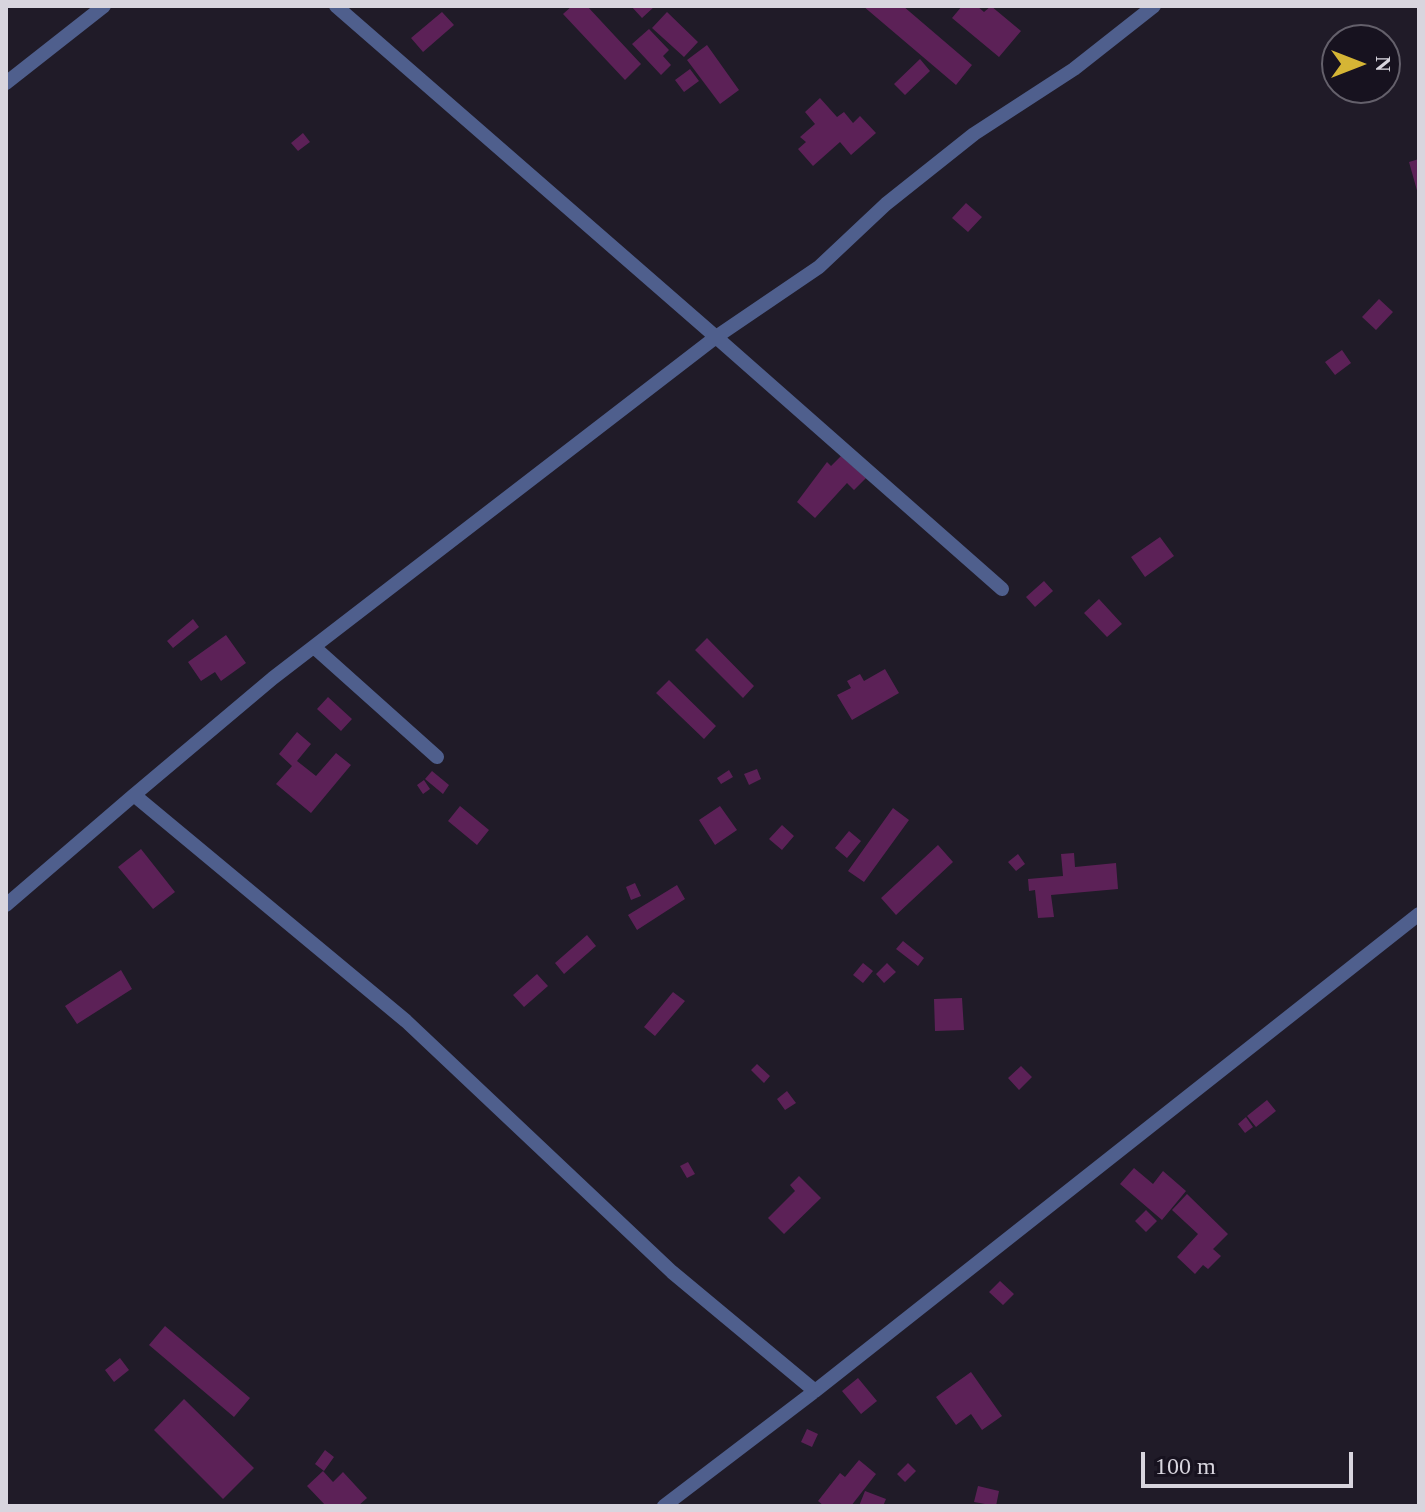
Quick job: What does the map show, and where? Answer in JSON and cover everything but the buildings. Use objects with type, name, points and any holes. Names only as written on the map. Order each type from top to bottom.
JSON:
[{"type":"street","points":[[6,83],[104,6]]},
{"type":"street","points":[[336,6],[1002,589]]},
{"type":"street","points":[[6,905],[314,647],[716,337],[819,267],[886,204],[974,134],[1074,69],[1154,6]]},
{"type":"street","points":[[314,647],[437,757]]},
{"type":"street","points":[[134,795],[406,1021],[672,1272],[815,1391]]},
{"type":"street","points":[[664,1506],[815,1391],[1419,914]]}]
